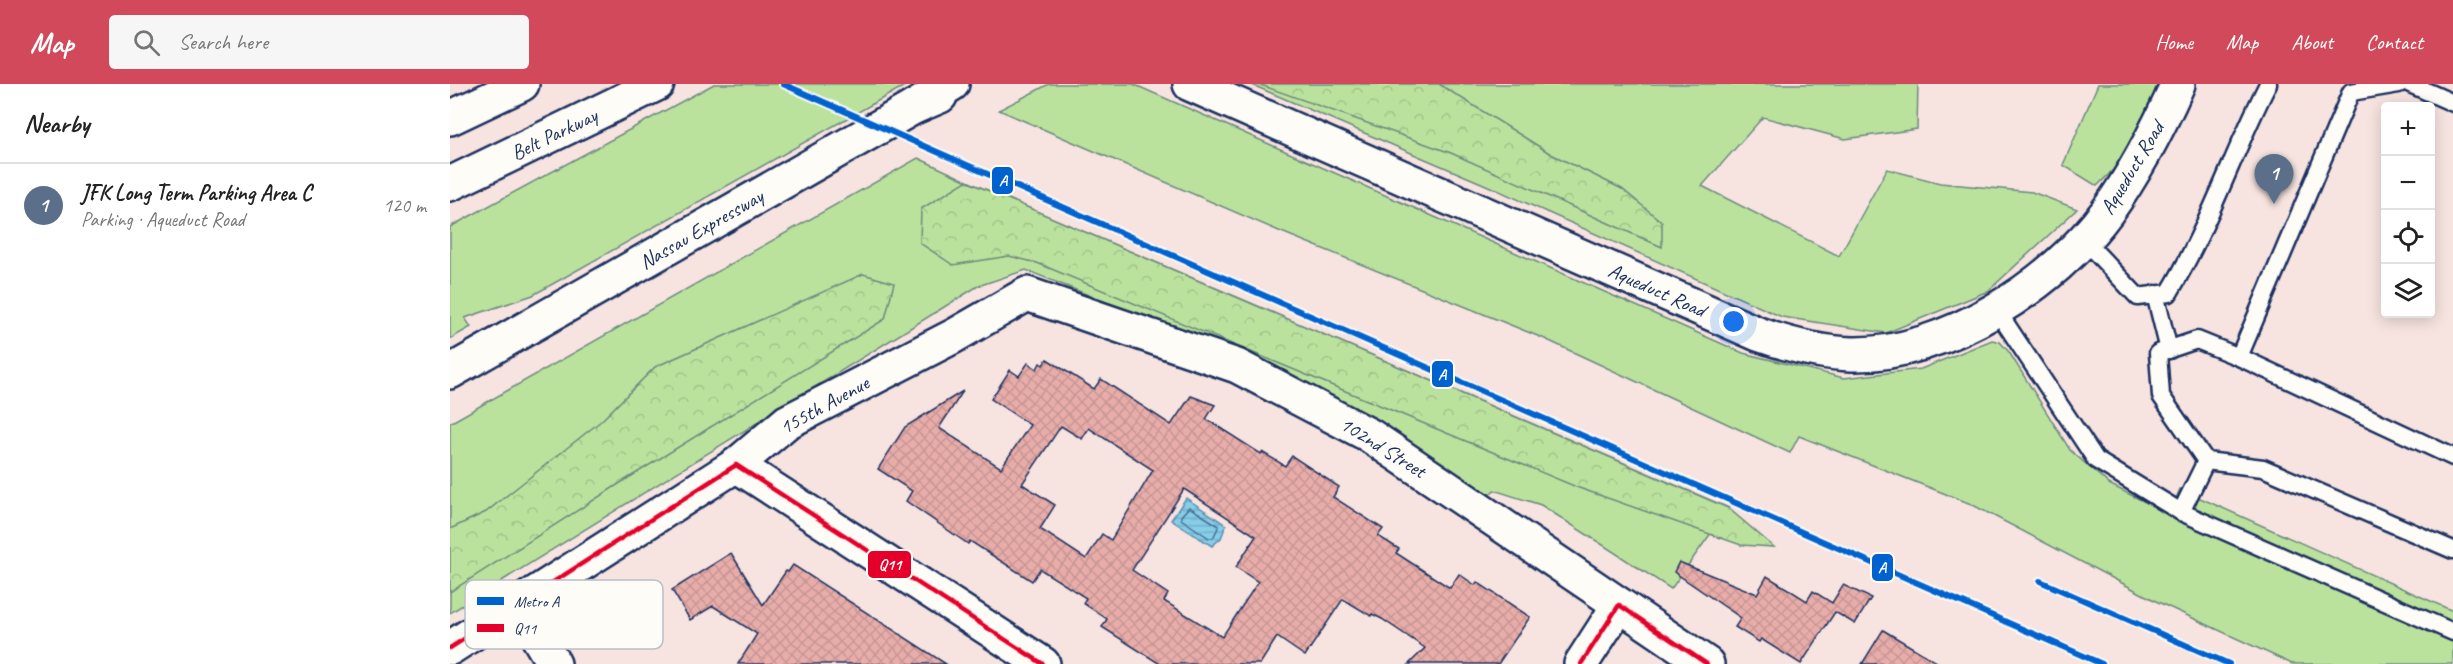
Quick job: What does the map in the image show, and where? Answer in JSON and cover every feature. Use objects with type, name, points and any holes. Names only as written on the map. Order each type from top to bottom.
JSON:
[{"type":"main road","points":[[450,118],[522,84]]},
{"type":"main road","name":"Belt Parkway","points":[[450,184],[657,84]]},
{"type":"main road","name":"Nassau Expressway","points":[[450,372],[952,84]]},
{"type":"main road","points":[[914,107],[966,84]]},
{"type":"main road","name":"Aqueduct Road","points":[[1194,86],[1727,321],[1784,343],[1830,352],[1875,353],[1945,335],[1996,309],[2046,274],[2084,240],[2125,186],[2160,124],[2178,84]]},
{"type":"main road","name":"155th Avenue","points":[[556,580],[736,465],[787,422],[954,336],[1026,294]]},
{"type":"main road","name":"102nd Street","points":[[1026,294],[1237,366],[1369,435],[1707,664]]},
{"type":"main road","points":[[736,465],[1043,664]]},
{"type":"main road","points":[[1581,664],[1619,605]]},
{"type":"main road","name":"155th Avenue","points":[[450,648],[465,638]]},
{"type":"main road","points":[[545,649],[554,664]]},
{"type":"lane","points":[[2084,240],[2138,297],[2169,292],[2191,258],[2218,190],[2268,84]]},
{"type":"lane","points":[[2239,357],[2351,92],[2399,84]]},
{"type":"lane","points":[[2410,84],[2453,103]]},
{"type":"lane","points":[[2156,294],[2169,350]]},
{"type":"lane","points":[[1996,309],[2096,460],[2181,512],[2453,632]]},
{"type":"lane","points":[[2453,457],[2239,357],[2197,340],[2158,353],[2161,396],[2206,461],[2263,468],[2453,550]]},
{"type":"lane","points":[[2181,512],[2206,461]]},
{"type":"green space","points":[[714,84],[908,84],[533,295],[465,318],[471,327],[450,339],[450,227]]},
{"type":"green space","points":[[1049,84],[1133,84],[1743,353],[1844,378],[1921,369],[1992,340],[2000,342],[2009,352],[2070,450],[2109,484],[2169,514],[2180,489],[2453,611],[2453,664],[2292,664],[2158,602],[1971,504],[1799,436],[1790,453],[1545,339],[1279,231],[999,110]]},
{"type":"green space","points":[[1250,84],[1918,84],[1917,129],[1845,139],[1763,117],[1702,186],[1839,256],[1887,169],[1940,183],[2032,192],[2077,209],[1988,291],[1886,333],[1782,317],[1486,185]]},
{"type":"green space","points":[[1258,84],[1439,84],[1551,154],[1622,189],[1662,222],[1662,247],[1451,153]]},
{"type":"green space","points":[[2098,84],[2159,84],[2142,121],[2116,167],[2097,186],[2063,165]]},
{"type":"green space","points":[[918,158],[978,186],[1729,508],[1671,589],[1541,505],[1494,490],[1488,496],[1254,361],[1026,270],[978,286],[503,580],[465,580],[465,604],[450,613],[450,423]]},
{"type":"green space","points":[[966,181],[1728,508],[1774,547],[1741,545],[1579,488],[1037,263],[1009,256],[953,265],[920,243],[921,209]]},
{"type":"green space","points":[[863,274],[894,283],[885,319],[469,580],[465,580],[465,582],[450,592],[450,529],[486,512],[601,421],[655,367]]},
{"type":"water","points":[[1186,498],[1226,525],[1221,538],[1212,546],[1171,520]]},
{"type":"building","points":[[1047,359],[1094,389],[1101,379],[1171,425],[1191,396],[1215,405],[1206,419],[1261,454],[1262,452],[1285,466],[1292,456],[1339,487],[1333,497],[1383,529],[1378,536],[1399,549],[1396,553],[1450,588],[1459,574],[1475,585],[1477,582],[1530,617],[1498,664],[1409,664],[1425,648],[1382,619],[1372,614],[1371,616],[1343,599],[1305,656],[1277,637],[1260,664],[1160,664],[1102,627],[1107,619],[1083,603],[1086,598],[1040,569],[1032,581],[970,541],[968,544],[906,501],[912,491],[878,469],[905,427],[963,391],[939,428],[1001,468],[1030,425],[991,399],[1010,370],[1019,376],[1028,363],[1037,369],[1040,363],[1043,365]],"holes":[[[1061,426],[1082,439],[1089,428],[1153,470],[1111,540],[1102,534],[1086,559],[1040,529],[1055,505],[1022,484]],[[1184,489],[1256,536],[1236,567],[1258,582],[1222,637],[1164,601],[1168,594],[1132,570]]]},
{"type":"building","points":[[731,553],[763,605],[786,571],[788,572],[793,565],[946,664],[738,664],[757,634],[713,606],[690,620],[672,590]]},
{"type":"building","points":[[1679,562],[1757,594],[1767,576],[1807,601],[1813,591],[1832,603],[1843,585],[1871,598],[1855,624],[1835,612],[1801,664],[1761,639],[1759,642],[1735,627],[1741,618],[1674,572]]},
{"type":"building","points":[[1883,630],[1940,664],[1862,664]]},
{"type":"metro line","name":"A","points":[[783,84],[2102,664]]},
{"type":"metro line","name":"A","points":[[2040,581],[2229,664]]},
{"type":"transit line","name":"Q11","points":[[736,465],[1043,664]]},
{"type":"transit line","name":"Q11","points":[[556,580],[736,465]]},
{"type":"transit line","name":"Q11","points":[[1619,605],[1707,664]]},
{"type":"transit line","name":"Q11","points":[[1581,664],[1619,605]]},
{"type":"transit line","name":"Q11","points":[[450,648],[465,638]]},
{"type":"place","name":"JFK Long Term Parking Area C","points":[[2274,204]]}]
